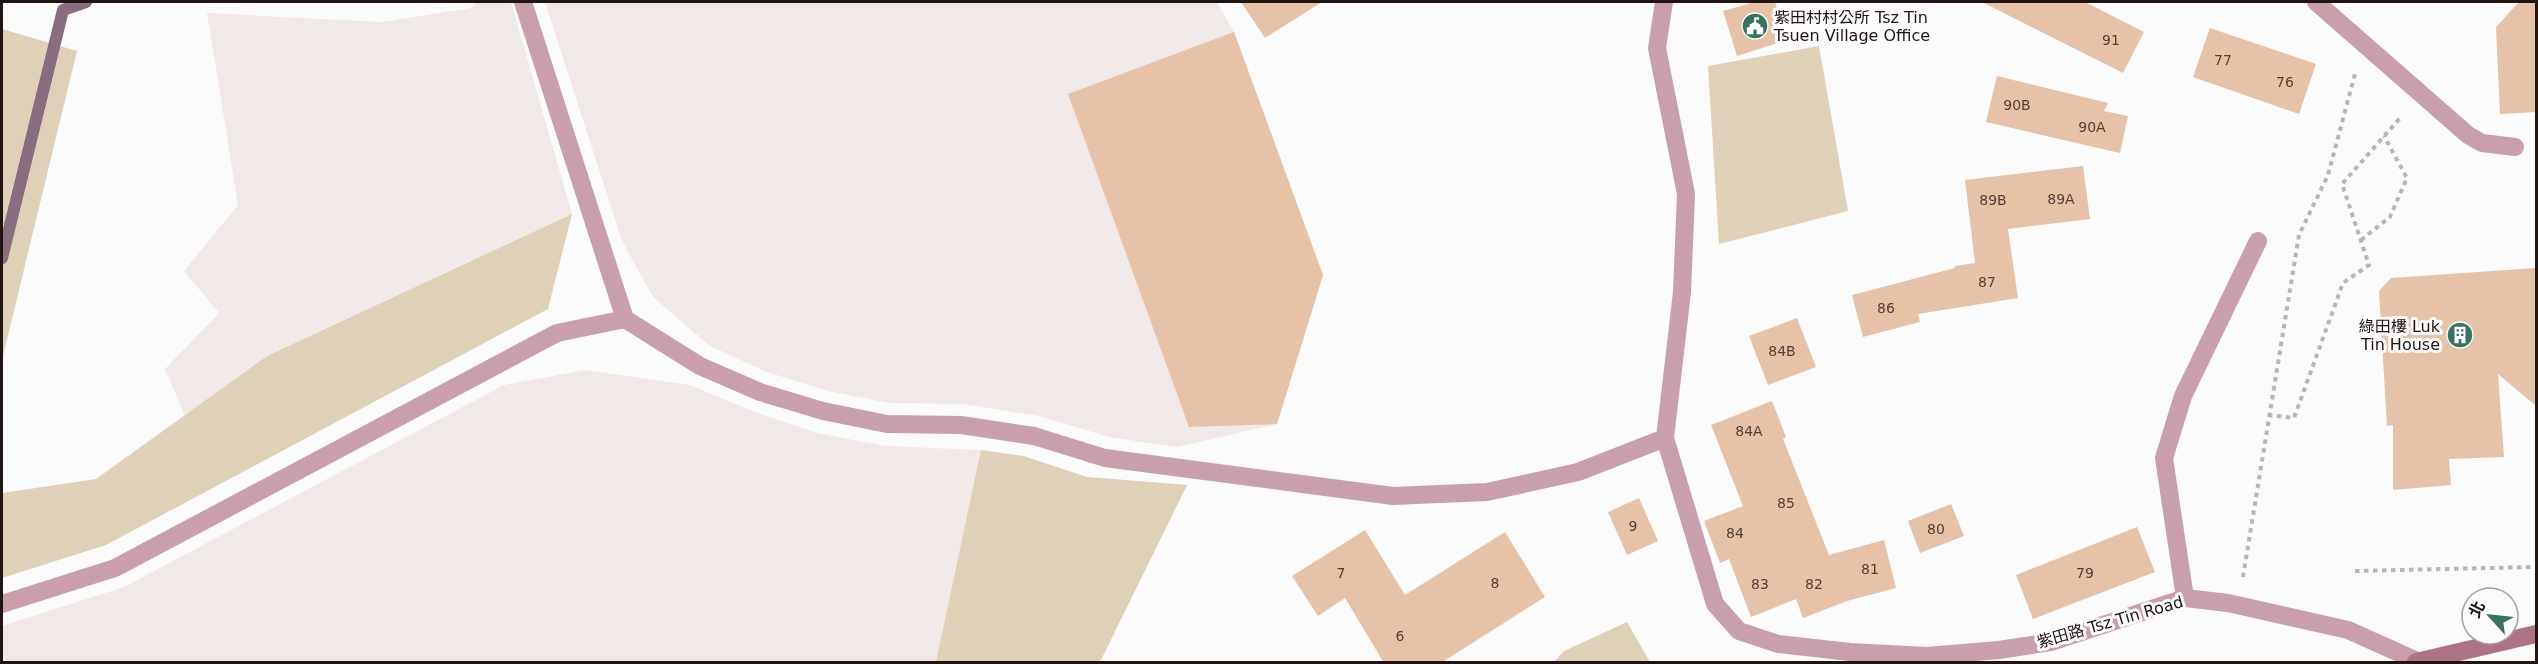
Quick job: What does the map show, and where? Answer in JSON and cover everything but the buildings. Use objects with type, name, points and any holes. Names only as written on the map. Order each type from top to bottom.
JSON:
[{"type":"street","points":[[523,2],[625,319],[700,366],[760,392],[823,411],[887,424],[961,425],[1034,436],[1105,458],[1393,496],[1498,490],[1578,472],[1665,438],[1682,292],[1686,194],[1657,48],[1664,2]]},
{"type":"street","points":[[2316,2],[2468,135],[2482,143],[2515,147]]},
{"type":"street","points":[[2185,598],[2164,458],[2183,396],[2258,241]]},
{"type":"street","points":[[2,604],[115,568],[557,333],[625,319]]},
{"type":"street","name":"紫田路 Tsz Tin Road","points":[[1665,438],[1715,604],[1739,631],[1778,644],[1850,652],[1927,656],[1999,650],[2051,642],[2185,598],[2228,603],[2348,630],[2416,662],[2536,634]]},
{"type":"path","points":[[2242,584],[2299,235],[2328,175],[2364,43]]},
{"type":"path","points":[[2268,415],[2294,418],[2343,283],[2368,265],[2342,184],[2421,94]]},
{"type":"path","points":[[2361,240],[2390,217],[2408,178],[2384,136]]},
{"type":"path","points":[[2355,571],[2536,567]]},
{"type":"shaded area","points":[[477,2],[511,2],[572,214],[267,356],[185,416],[165,369],[219,313],[184,271],[238,205],[207,13],[382,22],[471,8]]},
{"type":"shaded area","points":[[545,2],[1217,2],[1234,32],[1323,275],[1277,424],[1177,447],[1109,437],[1039,416],[963,404],[889,403],[828,391],[767,372],[710,346],[653,297],[622,241]]},
{"type":"shaded area","points":[[2,29],[77,51],[2,360]]},
{"type":"shaded area","points":[[1819,46],[1848,211],[1719,244],[1708,66]]},
{"type":"shaded area","points":[[572,214],[548,309],[106,545],[2,578],[2,493],[96,479],[267,356]]},
{"type":"shaded area","points":[[586,370],[690,385],[752,411],[817,433],[885,446],[981,450],[1023,456],[1087,477],[1187,485],[1100,662],[2,662],[2,626],[124,587],[504,385]]},
{"type":"shaded area","points":[[981,450],[1023,456],[1087,477],[1187,485],[1100,662],[936,662]]},
{"type":"shaded area","points":[[1627,622],[1650,662],[1554,662],[1564,651]]},
{"type":"waterway","points":[[2,258],[63,10],[86,2]]},
{"type":"place","name":"紫田村村公所 Tsz Tin Tsuen Village Office","points":[[1755,26]]},
{"type":"place","name":"綠田樓 Luk Tin House","points":[[2460,335]]}]
